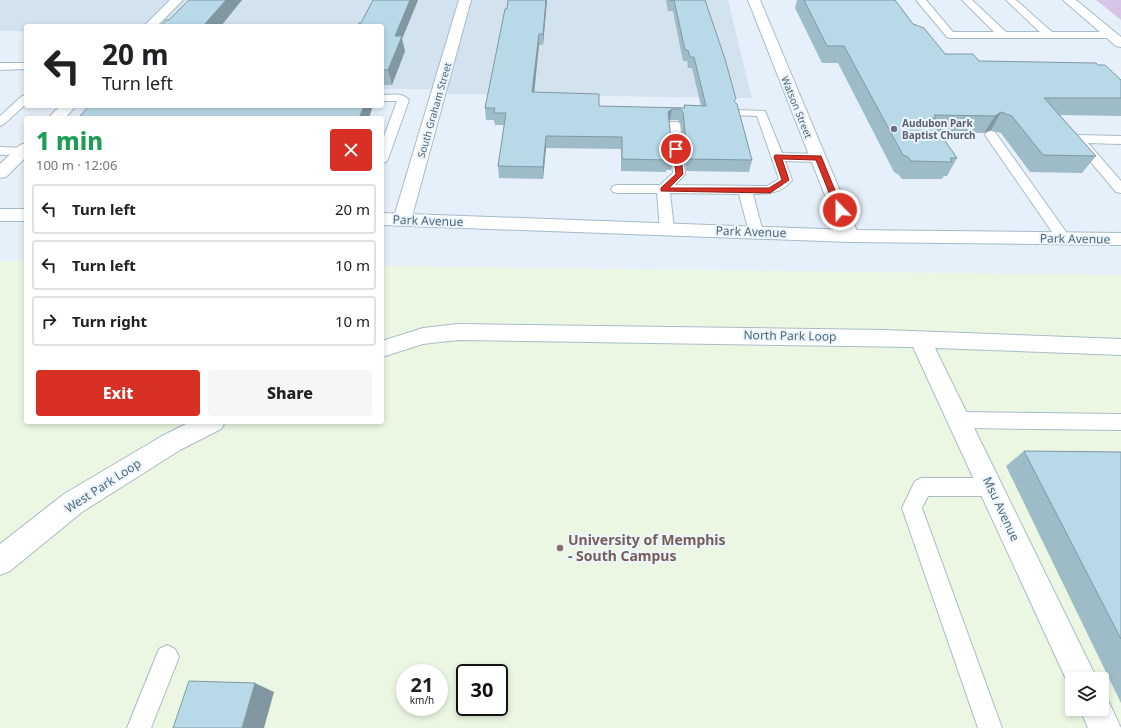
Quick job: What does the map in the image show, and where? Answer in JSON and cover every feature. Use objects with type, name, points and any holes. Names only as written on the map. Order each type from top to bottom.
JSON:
[{"type":"street","points":[[152,24],[177,0]]},
{"type":"street","name":"South Graham Street","points":[[402,220],[465,0]]},
{"type":"street","name":"Watson Street","points":[[754,0],[850,236]]},
{"type":"street","points":[[1068,0],[1121,43]]},
{"type":"street","points":[[58,116],[67,108]]},
{"type":"street","points":[[0,173],[24,150]]},
{"type":"street","points":[[0,215],[24,215]]},
{"type":"street","name":"Park Avenue","points":[[384,219],[850,236],[1121,239]]},
{"type":"street","name":"North Park Loop","points":[[384,348],[423,336],[458,332],[920,339],[1121,346]]},
{"type":"street","name":"Msu Avenue","points":[[920,339],[1079,672]]},
{"type":"street","name":"West Park Loop","points":[[0,561],[73,503],[171,443],[209,424]]},
{"type":"street","points":[[1099,716],[1105,728]]},
{"type":"lane","points":[[921,0],[950,35],[1111,35]]},
{"type":"lane","points":[[967,0],[1003,35]]},
{"type":"lane","points":[[1011,0],[1049,35]]},
{"type":"lane","points":[[0,67],[24,66]]},
{"type":"lane","points":[[384,98],[400,98],[403,100],[384,153]]},
{"type":"lane","points":[[0,122],[24,100]]},
{"type":"lane","points":[[618,189],[770,190],[786,180],[761,113],[739,113]]},
{"type":"lane","points":[[663,190],[679,174],[674,124]]},
{"type":"lane","points":[[991,135],[1064,239]]},
{"type":"lane","points":[[1121,140],[1078,139],[1121,189]]},
{"type":"lane","points":[[0,150],[24,149]]},
{"type":"lane","points":[[778,157],[818,158]]},
{"type":"lane","points":[[663,190],[667,229]]},
{"type":"lane","points":[[744,190],[756,232]]},
{"type":"lane","points":[[959,420],[1121,422]]},
{"type":"lane","points":[[990,728],[912,508],[922,488],[991,487]]},
{"type":"lane","points":[[139,728],[167,658]]},
{"type":"shaded area","points":[[0,0],[728,0],[752,98],[448,94],[448,89],[384,89],[384,24],[24,24],[24,31],[0,31]]},
{"type":"shaded area","points":[[1096,0],[1121,0],[1121,20]]},
{"type":"shaded area","name":"University of Memphis - South Campus","points":[[0,261],[24,261],[24,424],[384,424],[384,266],[1121,275],[1121,728],[0,728]]},
{"type":"building","points":[[189,0],[226,0],[205,24],[163,24],[166,20],[169,20]]},
{"type":"building","points":[[373,0],[410,0],[395,36],[402,36],[388,70],[384,70],[384,24],[359,24],[361,23]]},
{"type":"building","points":[[508,0],[546,0],[543,34],[539,34],[532,92],[599,94],[599,106],[685,108],[684,105],[706,106],[694,57],[690,57],[688,50],[685,50],[674,0],[705,0],[725,59],[736,99],[734,101],[737,104],[752,160],[688,159],[683,112],[680,109],[672,109],[668,112],[673,158],[667,158],[668,160],[622,159],[622,137],[546,136],[543,167],[498,166],[506,113],[494,113],[495,108],[485,108]]},
{"type":"building","points":[[804,0],[895,0],[913,24],[924,28],[945,54],[973,54],[979,61],[1096,63],[1098,65],[1105,65],[1121,80],[1121,98],[1044,98],[1096,156],[1043,155],[1012,116],[1001,112],[995,116],[934,115],[936,118],[929,118],[957,158],[950,158],[952,162],[911,161],[908,157],[903,155],[844,46],[827,46]]},
{"type":"building","points":[[87,108],[363,108],[360,116],[80,116]]},
{"type":"building","points":[[1024,451],[1121,452],[1121,639]]},
{"type":"building","points":[[189,681],[255,683],[242,728],[173,728]]},
{"type":"place","name":"Audubon Park Baptist Church","points":[[894,129]]},
{"type":"place","name":"University of Memphis - South Campus","points":[[560,548]]},
{"type":"route","points":[[676,149],[679,174],[663,190],[770,190],[786,180],[778,157],[818,158],[840,210]]}]
